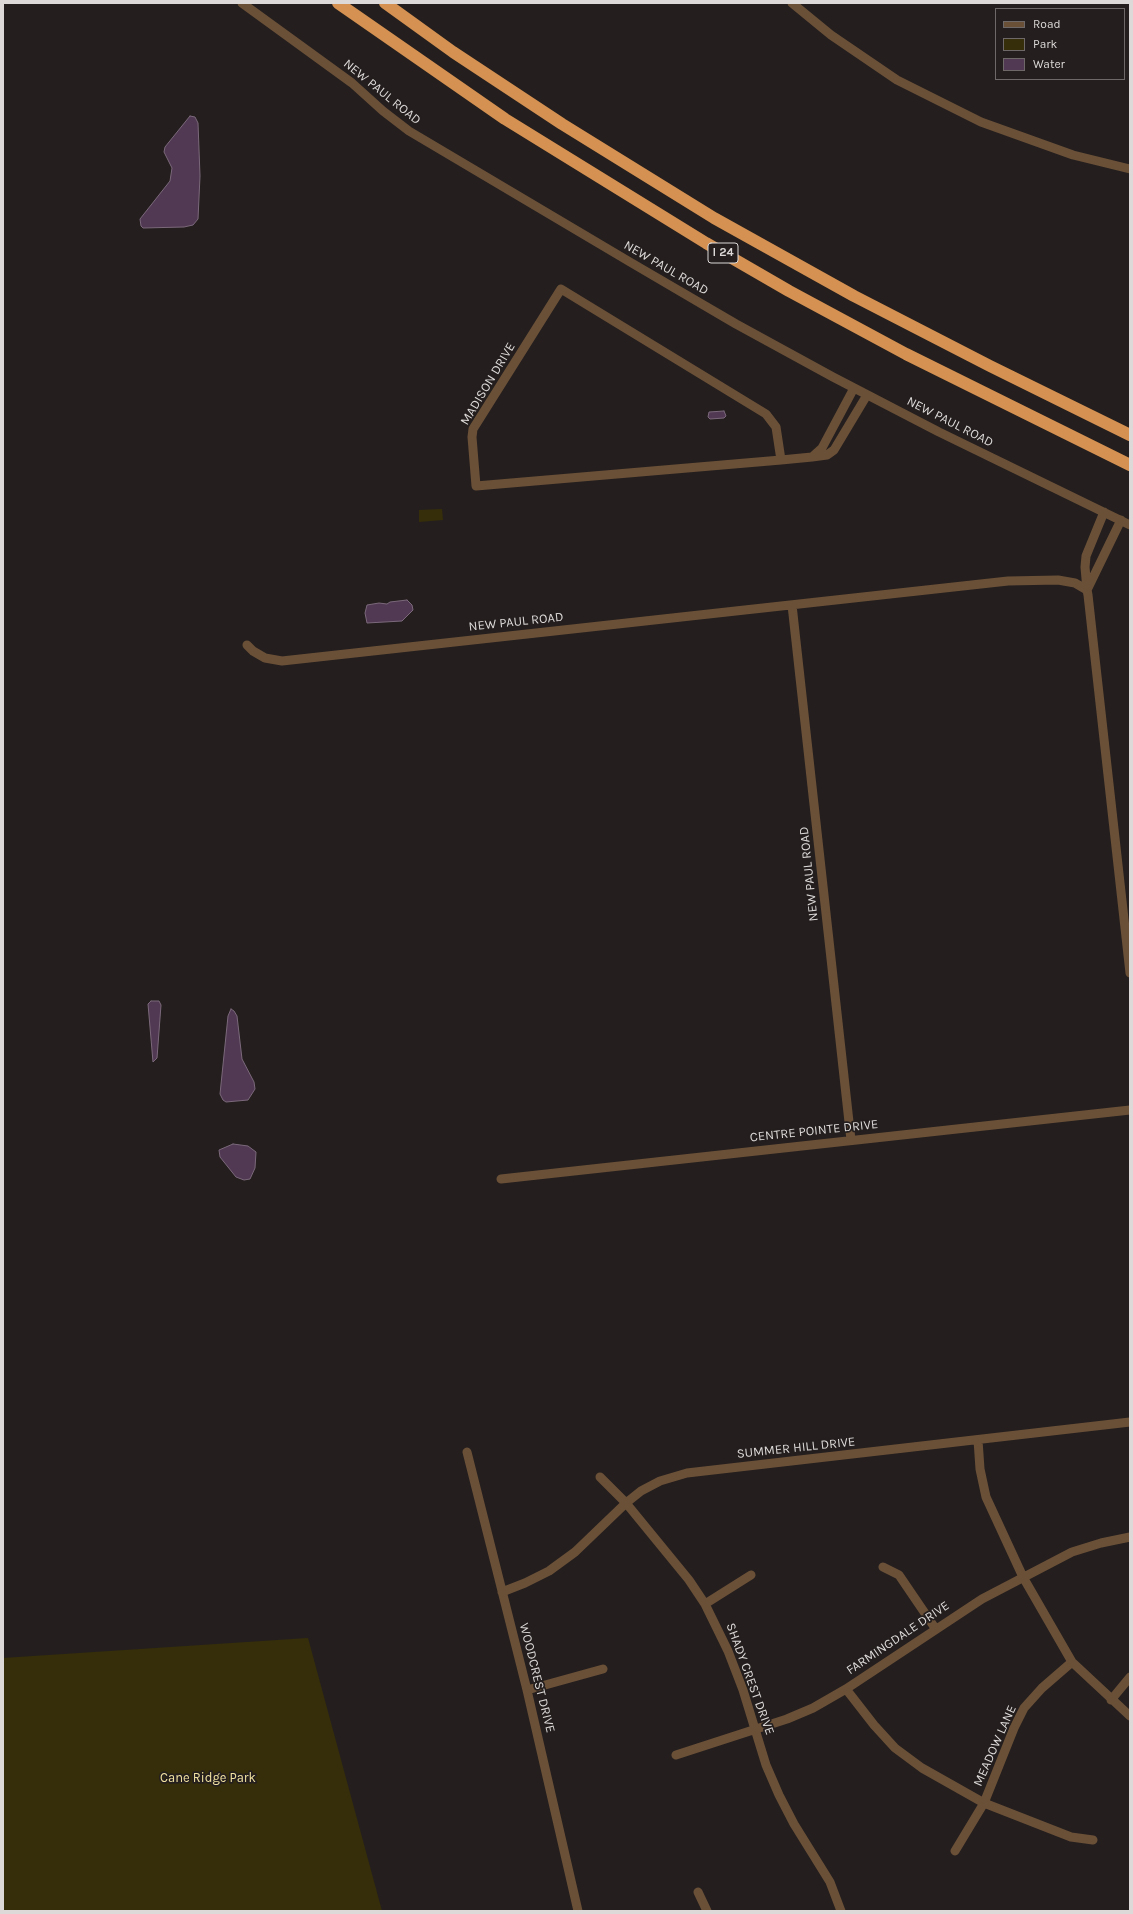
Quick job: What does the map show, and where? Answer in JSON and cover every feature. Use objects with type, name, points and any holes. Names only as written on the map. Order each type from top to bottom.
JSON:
[{"type":"highway","name":"I 24","points":[[338,3],[505,119],[706,243],[790,291],[906,354],[1130,465]]},
{"type":"highway","name":"I 24","points":[[385,3],[453,52],[562,124],[714,218],[854,296],[990,366],[1130,435]]},
{"type":"street","name":"NEW PAUL ROAD","points":[[242,3],[352,83],[383,112],[415,135],[698,303],[854,388],[939,432],[1130,525]]},
{"type":"street","points":[[792,3],[831,35],[897,80],[981,122],[1073,155],[1130,169]]},
{"type":"street","name":"MADISON DRIVE","points":[[781,460],[776,427],[766,414],[561,289],[473,429],[472,437],[476,486],[781,460],[812,457],[827,455],[834,450],[867,394]]},
{"type":"street","points":[[812,457],[822,448],[854,388]]},
{"type":"street","points":[[837,421],[848,427]]},
{"type":"street","points":[[1104,512],[1086,556],[1084,567],[1130,973]]},
{"type":"street","points":[[1087,590],[1121,520]]},
{"type":"street","name":"NEW PAUL ROAD","points":[[247,645],[253,652],[265,658],[282,661],[1008,581],[1064,580],[1075,583],[1087,590]]},
{"type":"street","name":"NEW PAUL ROAD","points":[[792,605],[851,1140]]},
{"type":"street","name":"CENTRE POINTE DRIVE","points":[[502,1179],[1130,1110]]},
{"type":"street","name":"SUMMER HILL DRIVE","points":[[502,1592],[549,1571],[575,1552],[626,1503],[641,1491],[660,1481],[686,1473],[1130,1422]]},
{"type":"street","points":[[978,1440],[980,1469],[986,1497],[1023,1577],[1072,1662],[1111,1700],[1130,1716]]},
{"type":"street","name":"WOODCREST DRIVE","points":[[467,1452],[527,1690],[578,1911]]},
{"type":"street","name":"SHADY CREST DRIVE","points":[[600,1477],[626,1503],[689,1580],[705,1604],[728,1651],[766,1765],[779,1795],[794,1824],[830,1882],[841,1911]]},
{"type":"street","name":"FARMINGDALE DRIVE","points":[[676,1755],[787,1719],[813,1708],[846,1689],[936,1628],[982,1599],[1072,1552],[1101,1543],[1130,1537]]},
{"type":"street","points":[[883,1567],[899,1575],[936,1628]]},
{"type":"street","points":[[705,1604],[751,1575]]},
{"type":"street","name":"MEADOW LANE","points":[[955,1851],[984,1803],[1014,1728],[1024,1708],[1042,1688],[1072,1662]]},
{"type":"street","points":[[527,1690],[603,1669]]},
{"type":"street","points":[[1111,1700],[1130,1677]]},
{"type":"street","points":[[846,1689],[874,1725],[895,1748],[922,1768],[984,1803],[1071,1837],[1093,1840]]},
{"type":"street","points":[[698,1892],[707,1911]]},
{"type":"green space","points":[[442,509],[443,520],[419,522],[419,510]]},
{"type":"green space","name":"Cane Ridge Park","points":[[308,1638],[382,1911],[3,1911],[3,1658]]},
{"type":"water","points":[[190,116],[195,117],[198,123],[200,176],[198,219],[193,225],[184,227],[143,228],[141,226],[140,219],[170,181],[172,168],[164,152],[165,147]]},
{"type":"water","points":[[724,411],[726,416],[724,418],[710,419],[708,417],[709,412]]},
{"type":"water","points":[[407,600],[412,605],[413,610],[402,621],[367,623],[365,613],[367,605],[379,603],[387,604],[390,602]]},
{"type":"water","points":[[151,1001],[159,1001],[161,1005],[157,1058],[153,1062],[148,1004]]},
{"type":"water","points":[[231,1009],[237,1016],[242,1059],[254,1082],[255,1089],[248,1100],[226,1102],[220,1094],[228,1016]]},
{"type":"water","points":[[233,1144],[248,1146],[256,1152],[255,1168],[250,1179],[244,1180],[236,1177],[220,1157],[219,1150]]}]
